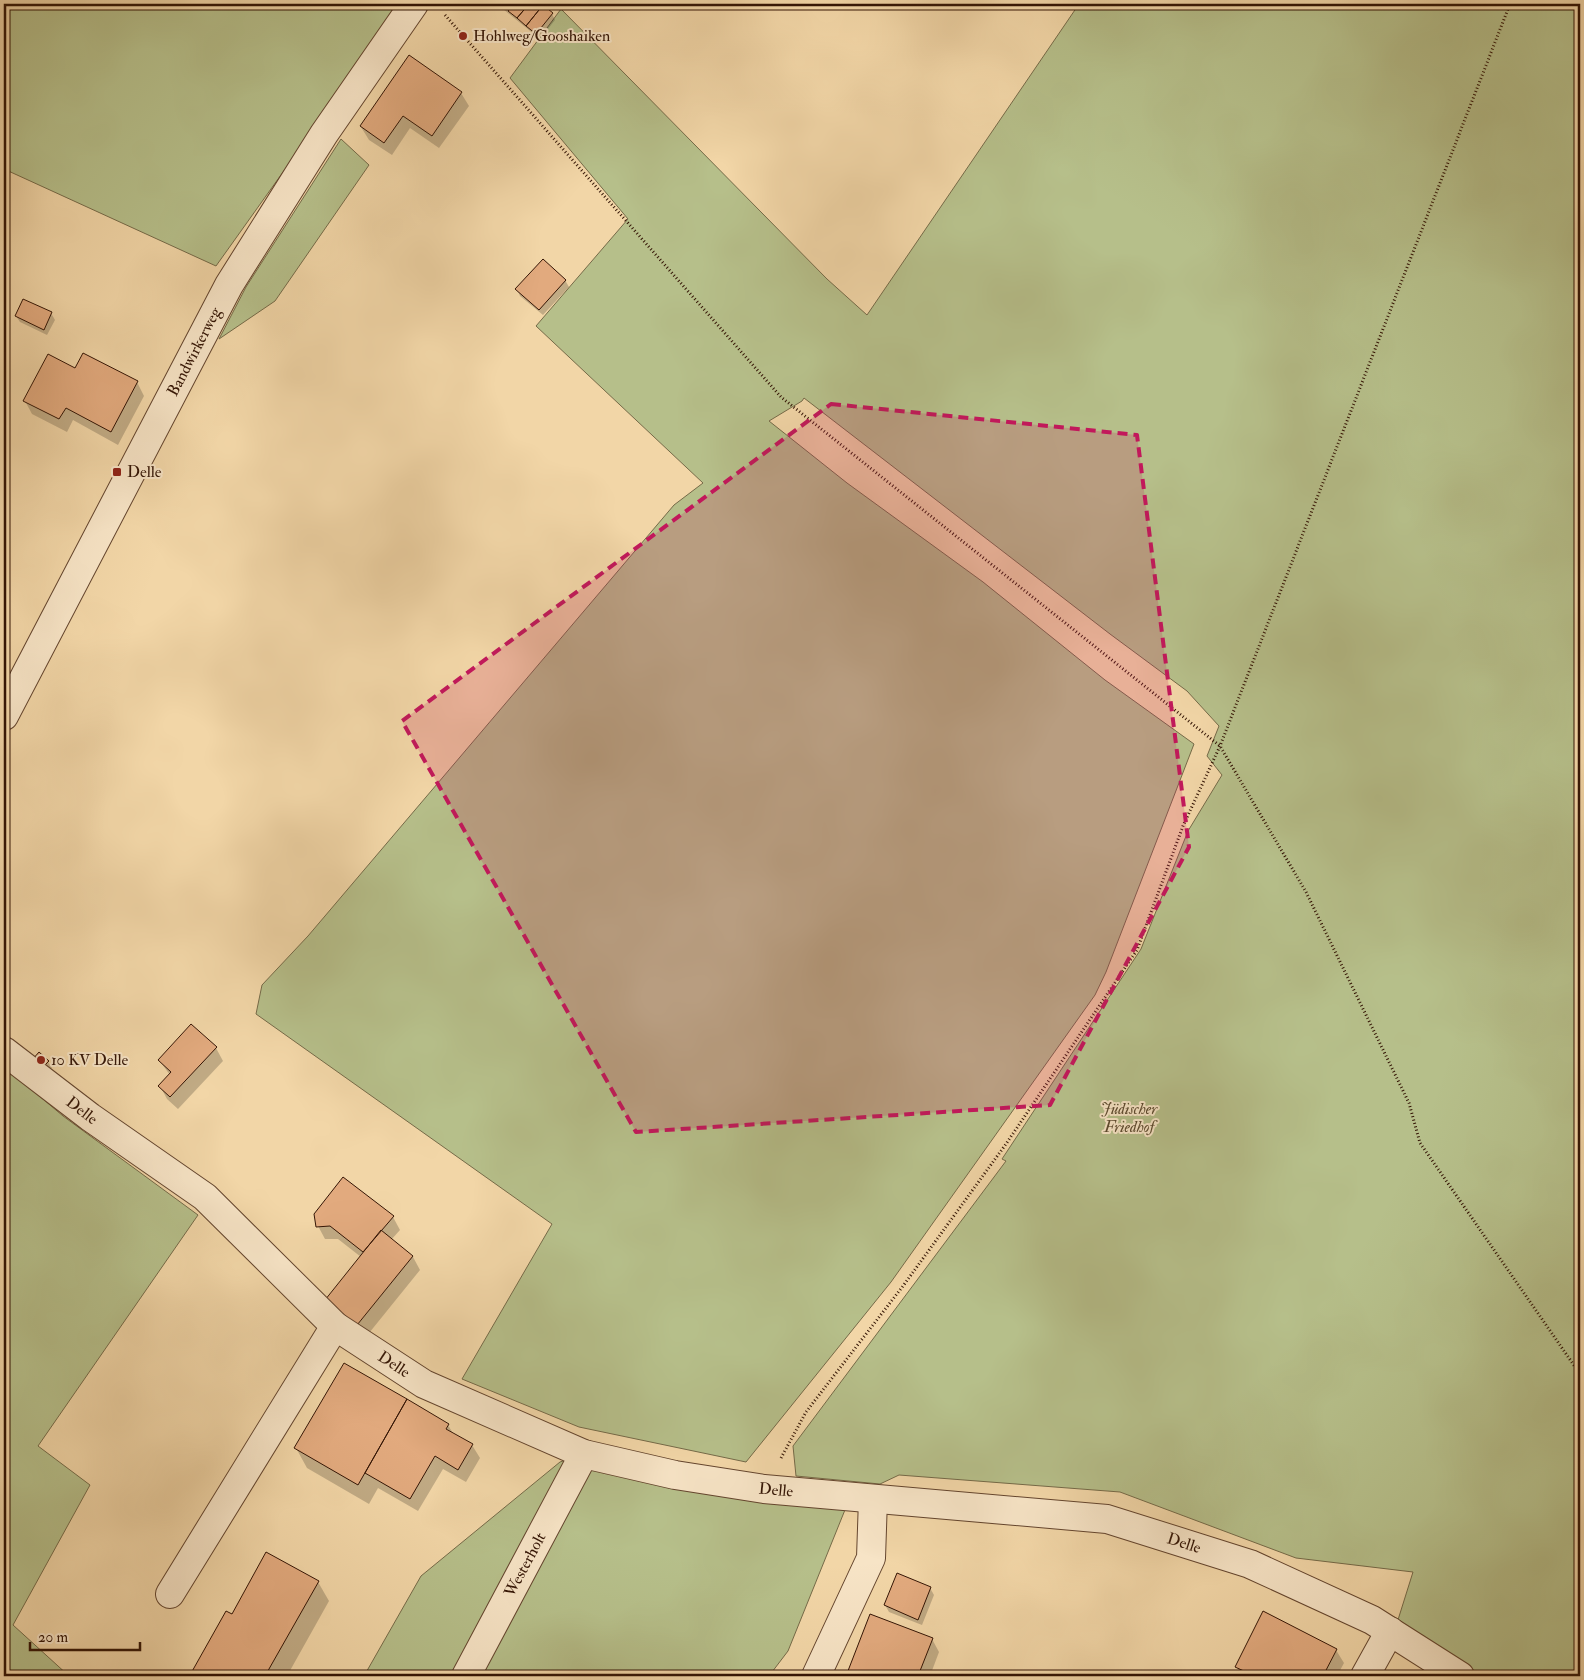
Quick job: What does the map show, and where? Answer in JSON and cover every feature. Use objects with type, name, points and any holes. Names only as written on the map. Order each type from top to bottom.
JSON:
[{"type":"street","name":"Bandwirkerweg","points":[[4,716],[230,285],[324,134],[414,4]]},
{"type":"street","name":"Delle","points":[[4,1051],[90,1117],[205,1197],[335,1326],[424,1384],[584,1454],[675,1475],[764,1489],[1107,1520],[1250,1564],[1372,1620],[1460,1676]]},
{"type":"street","points":[[170,1594],[335,1326]]},
{"type":"street","name":"Westerholt","points":[[466,1676],[584,1454]]},
{"type":"street","points":[[816,1676],[871,1558],[874,1498]]},
{"type":"street","points":[[1365,1676],[1390,1632]]},
{"type":"path","points":[[764,1489],[806,1412],[902,1286],[1006,1144],[1137,950],[1183,826],[1220,746],[1510,4]]},
{"type":"path","points":[[440,10],[781,397],[1220,746],[1306,892],[1409,1103],[1420,1142],[1580,1374]]},
{"type":"highlighted area","points":[[831,404],[1137,435],[1189,847],[1050,1105],[636,1132],[402,721]]},
{"type":"green space","points":[[4,4],[398,4],[373,46],[216,266],[4,169]]},
{"type":"green space","name":"Jüdischer Friedhof","points":[[1079,4],[1580,4],[1580,1676],[1480,1676],[1397,1623],[1413,1572],[1296,1558],[1120,1492],[899,1475],[880,1484],[796,1476],[793,1446],[1006,1161],[1002,1159],[1141,949],[1188,831],[1222,775],[1207,756],[1219,726],[1187,691],[1110,634],[804,398],[769,421],[847,483],[983,582],[1105,680],[1194,744],[1106,972],[1095,995],[891,1282],[746,1462],[579,1427],[462,1379],[552,1224],[256,1014],[262,985],[308,936],[674,505],[703,483],[536,326],[628,219],[510,78],[561,9],[827,279],[867,315]]},
{"type":"green space","points":[[341,139],[369,165],[275,301],[219,339],[246,287]]},
{"type":"green space","points":[[4,1066],[63,1116],[198,1215],[38,1446],[90,1485],[13,1625],[69,1676],[4,1676]]},
{"type":"green space","points":[[581,1455],[851,1495],[788,1651],[769,1676],[364,1676],[421,1576],[560,1462]]},
{"type":"building","points":[[514,4],[529,4],[517,18],[508,11]]},
{"type":"building","points":[[529,4],[543,5],[526,26],[517,18]]},
{"type":"building","points":[[543,5],[553,13],[536,34],[526,26]]},
{"type":"building","points":[[409,55],[462,92],[432,136],[403,116],[384,143],[360,126]]},
{"type":"building","points":[[543,259],[566,280],[539,310],[515,289]]},
{"type":"building","points":[[23,299],[52,312],[44,330],[15,316]]},
{"type":"building","points":[[83,353],[138,381],[111,432],[66,408],[59,419],[23,401],[48,354],[75,368]]},
{"type":"building","points":[[191,1024],[217,1047],[170,1097],[158,1086],[171,1072],[158,1060]]},
{"type":"building","name":"10 KV Delle","points":[[39,1052],[49,1061],[42,1068],[32,1060]]},
{"type":"building","points":[[343,1177],[394,1216],[363,1252],[330,1226],[316,1227],[314,1214]]},
{"type":"building","points":[[381,1230],[413,1256],[353,1330],[321,1305]]},
{"type":"building","points":[[344,1363],[407,1399],[358,1485],[294,1448]]},
{"type":"building","points":[[407,1399],[449,1424],[446,1429],[473,1444],[458,1470],[435,1456],[410,1499],[365,1473]]},
{"type":"building","points":[[266,1552],[319,1581],[265,1676],[190,1675],[226,1611],[232,1614]]},
{"type":"building","points":[[897,1573],[931,1587],[918,1620],[884,1605]]},
{"type":"building","points":[[1263,1611],[1337,1649],[1323,1676],[1255,1676],[1235,1667]]},
{"type":"building","points":[[870,1614],[933,1638],[918,1676],[846,1676]]},
{"type":"place","name":"Hohlweg/Gooshaiken","points":[[463,36]]},
{"type":"place","name":"Delle","points":[[117,472]]},
{"type":"place","name":"10 KV Delle","points":[[41,1060]]}]
